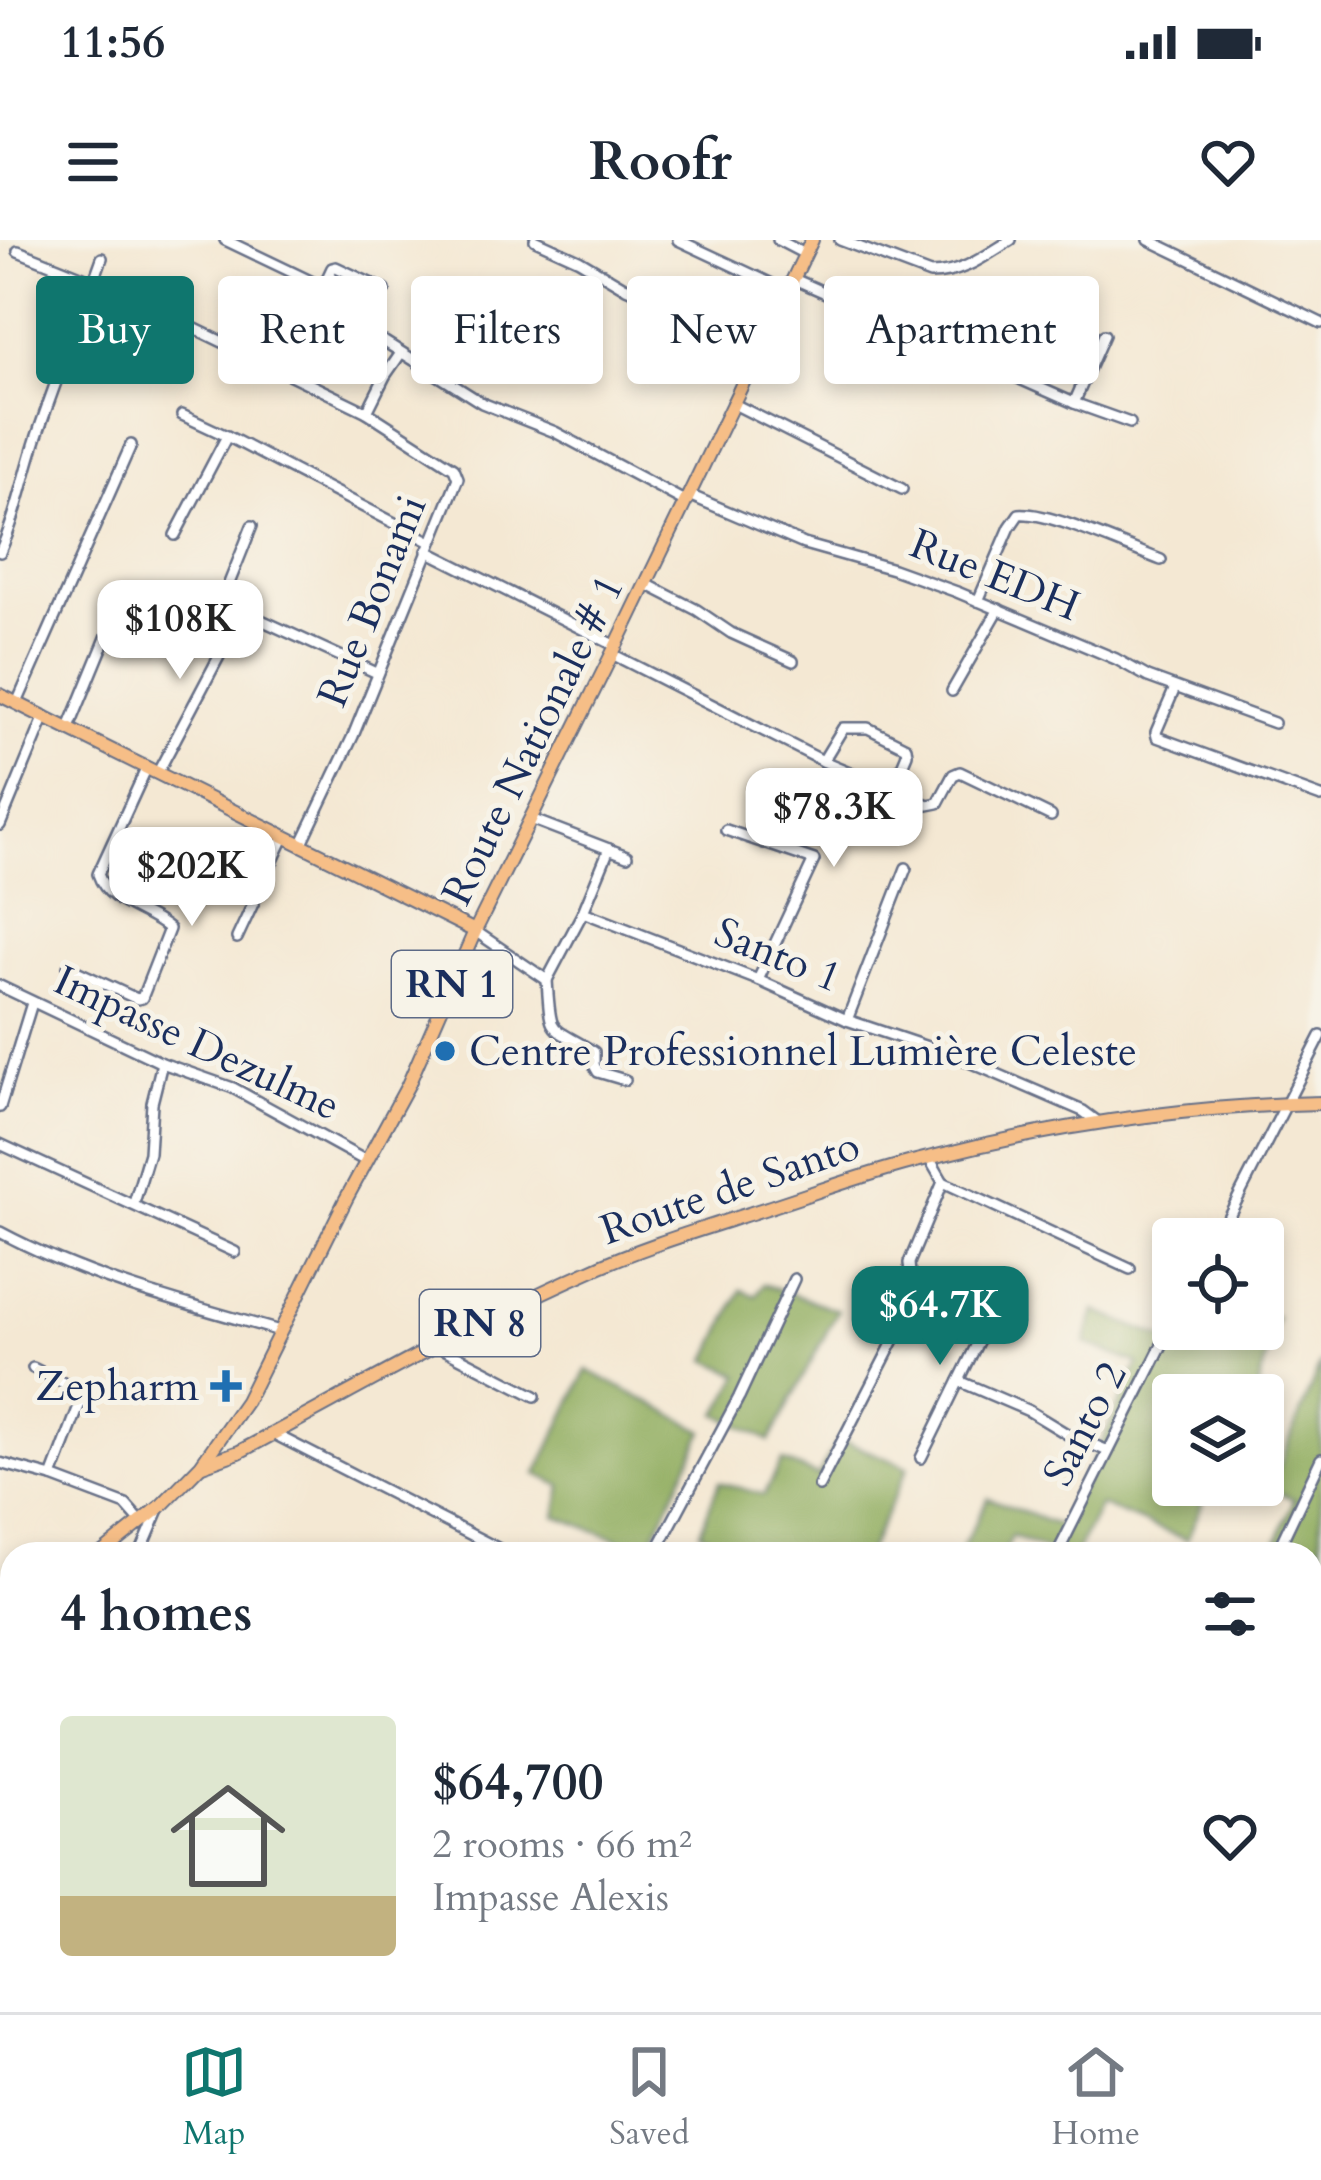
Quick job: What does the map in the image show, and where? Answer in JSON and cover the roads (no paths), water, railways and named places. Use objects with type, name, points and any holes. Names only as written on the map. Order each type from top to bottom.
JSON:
[{"type":"main road","name":"Route Nationale # 1","points":[[795,276],[812,240]]},
{"type":"main road","name":"Route Nationale # 1","points":[[116,1542],[160,1508],[201,1465],[246,1401],[408,1085],[475,931],[742,384]]},
{"type":"main road","points":[[0,694],[475,931]]},
{"type":"main road","name":"Route de Santo","points":[[201,1465],[225,1459],[590,1270],[689,1233],[928,1157],[1098,1122],[1248,1104],[1321,1103]]},
{"type":"street","points":[[225,240],[302,276]]},
{"type":"street","points":[[535,240],[627,288]]},
{"type":"street","points":[[678,240],[768,276]]},
{"type":"street","points":[[778,240],[805,254]]},
{"type":"street","points":[[841,240],[918,271],[946,274],[962,270],[1011,240]]},
{"type":"street","points":[[1148,240],[1321,323]]},
{"type":"street","points":[[18,251],[81,276]]},
{"type":"street","points":[[96,276],[101,258]]},
{"type":"street","points":[[328,276],[336,267],[355,276]]},
{"type":"street","points":[[800,289],[1130,423]]},
{"type":"street","name":"Rue Bonami","points":[[194,328],[367,412],[454,468],[458,478],[353,736],[301,845]]},
{"type":"street","points":[[1074,403],[1104,335]]},
{"type":"street","name":"Rue EDH","points":[[387,343],[482,403],[555,432],[688,499],[804,544],[893,569],[999,609],[1148,677],[1274,723]]},
{"type":"street","points":[[367,412],[401,353]]},
{"type":"street","points":[[0,552],[15,520],[19,492],[56,384]]},
{"type":"street","points":[[732,403],[902,488]]},
{"type":"street","points":[[182,415],[823,761],[928,805],[938,803],[958,772],[1051,816]]},
{"type":"street","points":[[175,535],[227,436]]},
{"type":"street","points":[[17,703],[131,445]]},
{"type":"street","points":[[978,601],[1019,514],[1048,518],[1161,560]]},
{"type":"street","points":[[252,526],[224,603],[377,673]]},
{"type":"street","points":[[646,584],[731,633],[793,661]]},
{"type":"street","points":[[69,728],[120,604]]},
{"type":"street","points":[[952,691],[999,609]]},
{"type":"street","points":[[68,967],[142,998],[170,929],[105,890],[99,867],[242,613]]},
{"type":"street","points":[[1175,688],[1157,736],[1321,797]]},
{"type":"street","points":[[0,826],[45,716]]},
{"type":"street","points":[[823,761],[843,728],[868,728],[908,750],[892,790]]},
{"type":"street","points":[[531,819],[627,856]]},
{"type":"street","points":[[726,830],[814,860],[758,980]]},
{"type":"street","points":[[237,938],[284,837]]},
{"type":"street","points":[[609,849],[584,912],[547,980],[550,1017],[557,1032],[594,1052],[595,1070],[626,1081]]},
{"type":"street","points":[[847,1019],[906,868]]},
{"type":"street","name":"Santo 1","points":[[584,912],[847,1019],[960,1058],[1083,1111],[1098,1122]]},
{"type":"street","points":[[475,931],[547,980]]},
{"type":"street","name":"Impasse Dezulme","points":[[0,986],[162,1064],[233,1088],[366,1161]]},
{"type":"street","points":[[0,1107],[32,1003]]},
{"type":"street","points":[[1228,1218],[1321,1036]]},
{"type":"street","points":[[134,1203],[149,1153],[152,1102],[162,1064]]},
{"type":"street","points":[[0,1144],[235,1252]]},
{"type":"street","points":[[928,1157],[944,1182],[1130,1269]]},
{"type":"street","points":[[819,1486],[894,1340],[912,1294],[909,1263],[944,1182]]},
{"type":"street","points":[[0,1232],[99,1276],[280,1331]]},
{"type":"street","points":[[662,1542],[739,1397],[794,1279]]},
{"type":"street","points":[[921,1458],[1000,1298]]},
{"type":"street","points":[[436,1346],[535,1396]]},
{"type":"street","name":"Santo 2","points":[[1063,1542],[1159,1350]]},
{"type":"street","points":[[33,1368],[84,1393],[52,1477]]},
{"type":"street","points":[[959,1381],[1029,1411],[1067,1435],[1108,1450]]},
{"type":"street","points":[[274,1434],[486,1542]]},
{"type":"street","points":[[1282,1542],[1321,1459]]},
{"type":"street","points":[[0,1463],[126,1505],[141,1522]]},
{"type":"street","points":[[145,1542],[160,1508]]},
{"type":"place","name":"Centre Professionnel Lumière Celeste","points":[[445,1051]]},
{"type":"place","name":"Zepharm","points":[[226,1386]]}]
